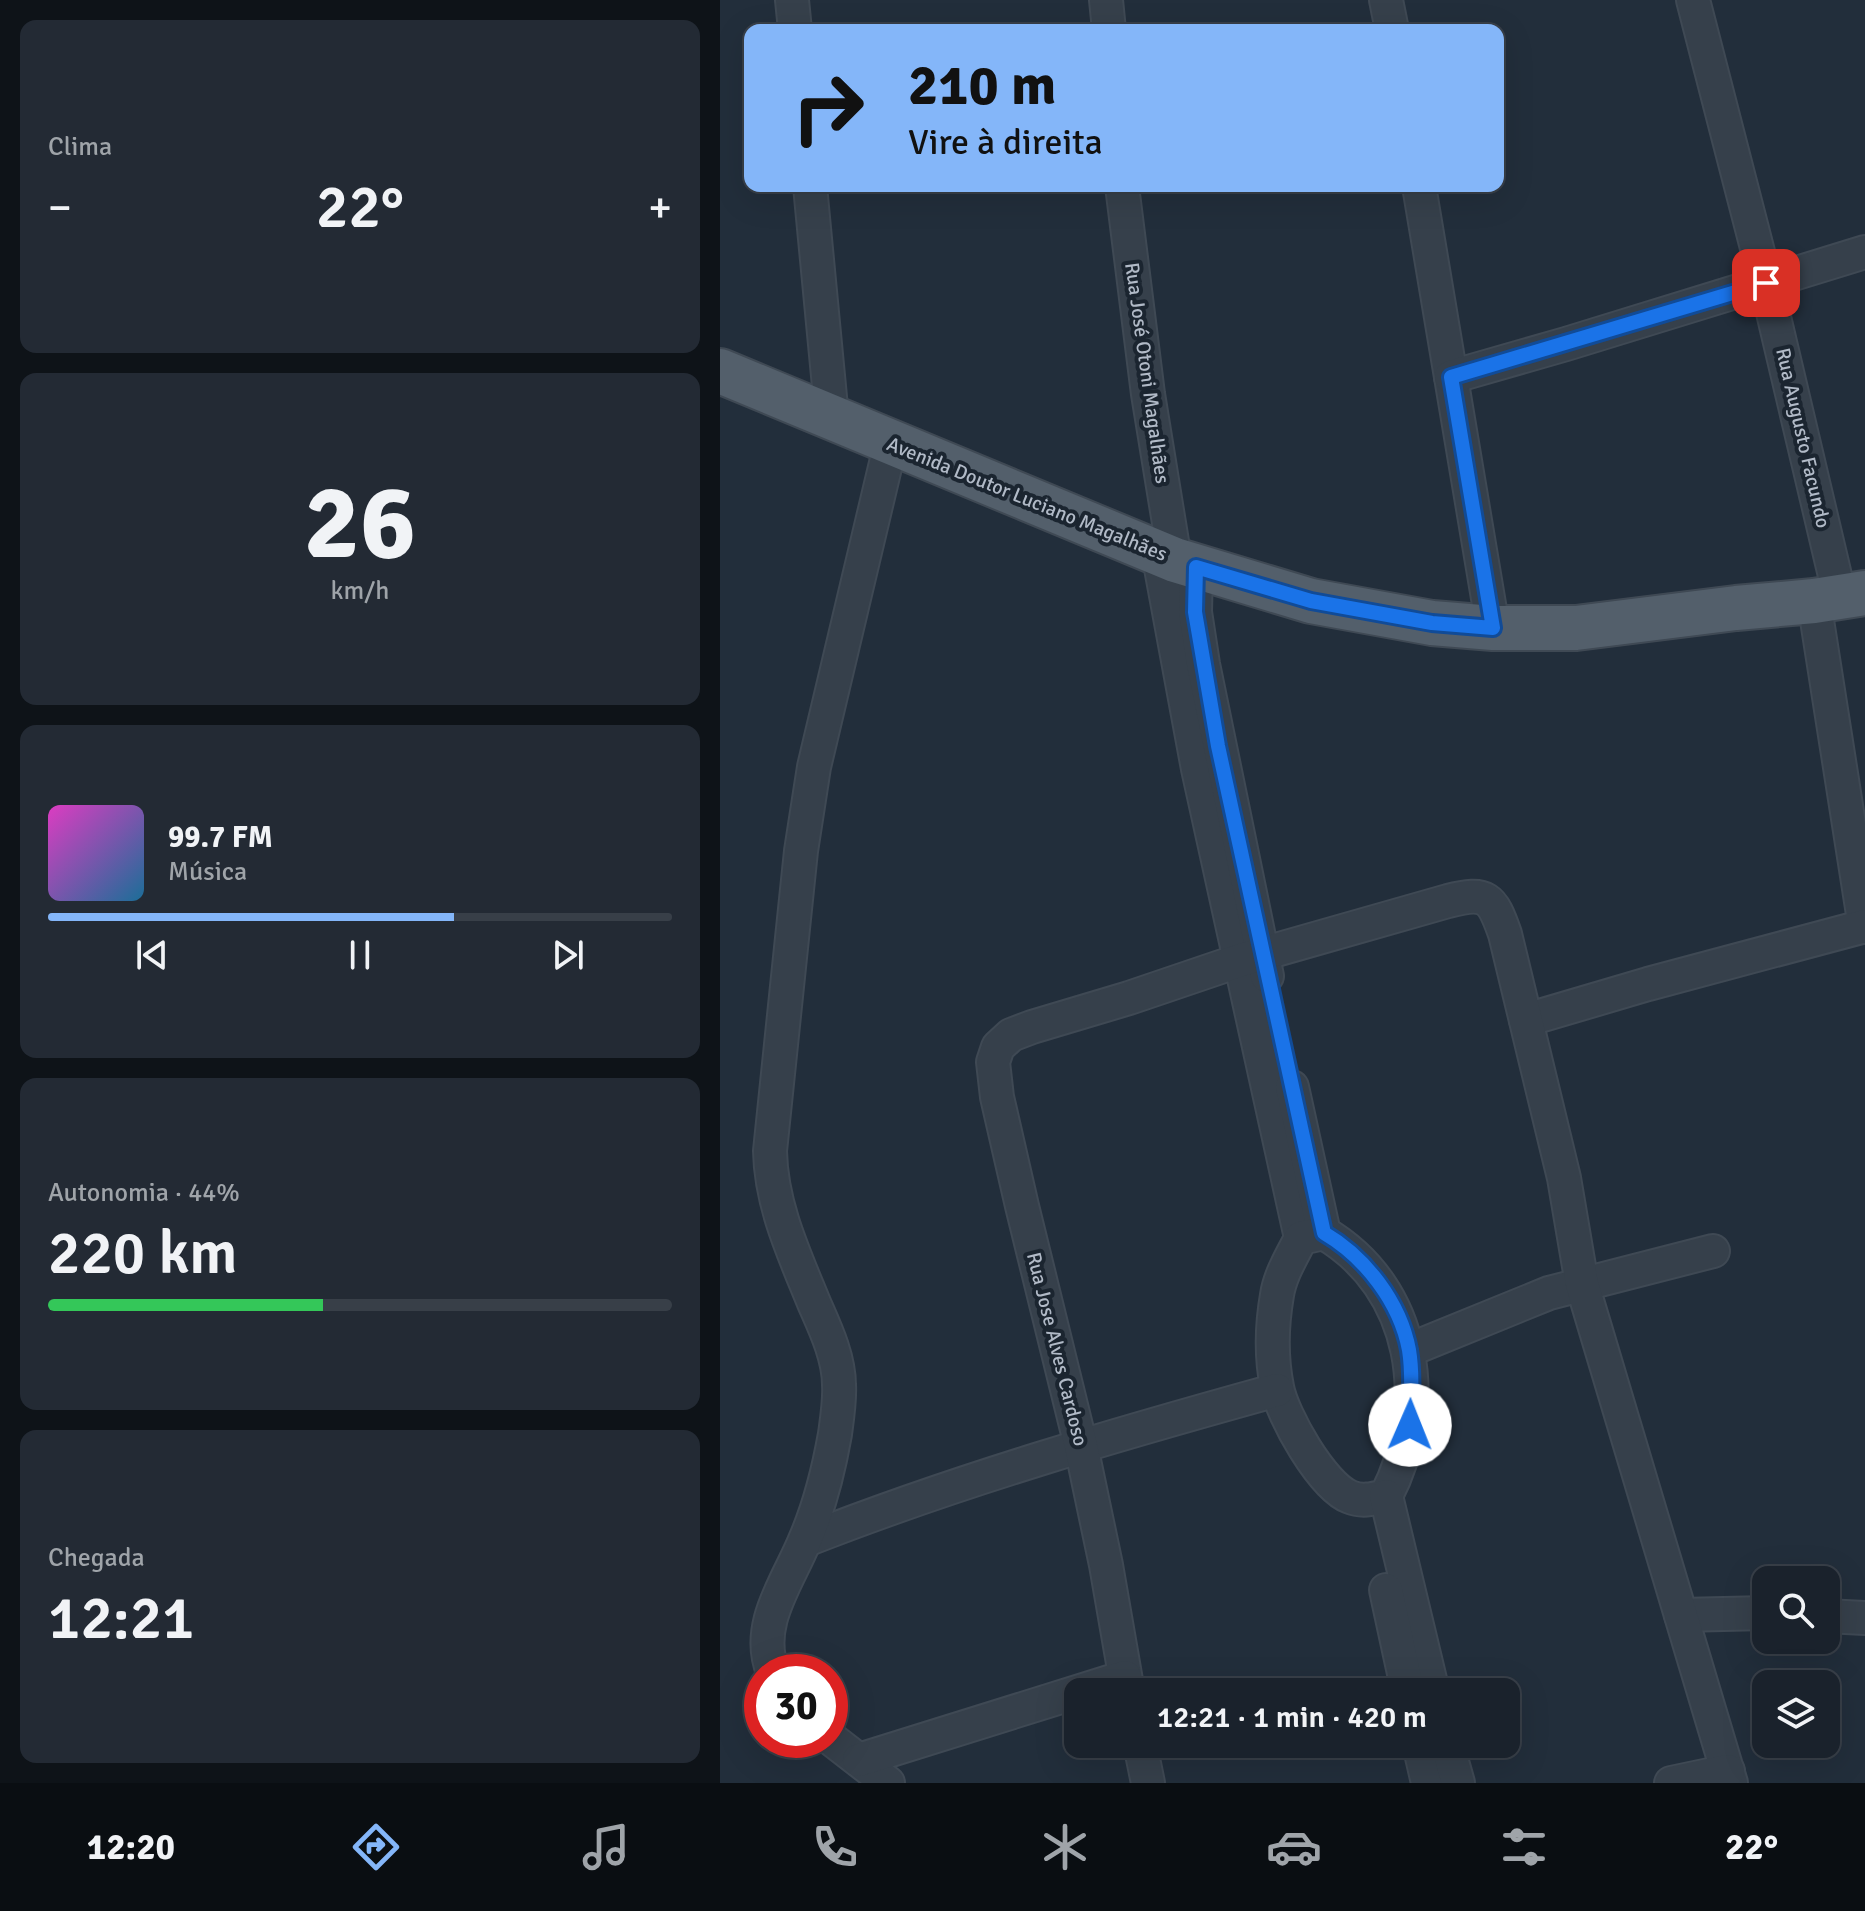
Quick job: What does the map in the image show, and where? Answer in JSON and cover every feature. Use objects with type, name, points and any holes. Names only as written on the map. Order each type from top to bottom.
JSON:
[{"type":"main road","name":"Avenida Doutor Luciano Magalhães","points":[[720,371],[1176,560],[1311,601],[1432,623],[1493,628],[1576,628],[1840,597]]},
{"type":"street","points":[[792,0],[794,24]]},
{"type":"street","points":[[1106,0],[1108,24]]},
{"type":"street","points":[[1386,0],[1391,24]]},
{"type":"street","name":"Rua Augusto Facundo","points":[[1693,0],[1766,283],[1840,597],[1865,926]]},
{"type":"street","points":[[811,192],[832,418]]},
{"type":"street","name":"Rua José Otoni Magalhães","points":[[1123,192],[1148,394],[1176,560],[1198,769],[1252,957],[1312,1236]]},
{"type":"street","points":[[1420,192],[1493,628]]},
{"type":"street","points":[[1451,377],[1865,252]]},
{"type":"street","points":[[768,1654],[766,1641],[771,1618],[806,1540],[835,1434],[839,1385],[826,1331],[781,1218],[771,1174],[770,1151],[801,851],[814,767],[891,442]]},
{"type":"street","points":[[1252,957],[1479,895],[1496,910],[1564,1178],[1582,1284],[1730,1777],[1671,1783]]},
{"type":"street","points":[[1526,1020],[1865,926]]},
{"type":"street","name":"Rua Jose Alves Cardoso","points":[[1126,1678],[1081,1446],[1018,1193],[997,1097],[993,1062],[998,1047],[1011,1035],[1252,957]]},
{"type":"street","points":[[1376,1499],[1347,1497],[1319,1472],[1296,1433],[1277,1390],[1273,1332],[1277,1293],[1283,1274],[1312,1236],[1344,1245],[1367,1268],[1399,1321],[1409,1350],[1411,1400],[1407,1438],[1399,1470],[1376,1499],[1406,1678]]},
{"type":"street","points":[[1409,1350],[1509,1307],[1582,1284],[1713,1251]]},
{"type":"street","points":[[806,1540],[862,1518],[1081,1446],[1277,1390]]},
{"type":"street","points":[[1376,1499],[1429,1678]]},
{"type":"street","points":[[1681,1615],[1752,1613]]},
{"type":"street","points":[[1840,1617],[1865,1618]]},
{"type":"street","points":[[859,1760],[1064,1702]]},
{"type":"street","points":[[848,1752],[888,1783]]},
{"type":"street","points":[[1143,1758],[1148,1783]]},
{"type":"street","points":[[1422,1758],[1428,1783]]},
{"type":"street","points":[[1451,1758],[1458,1783]]},
{"type":"route","points":[[1410,1425],[1409,1350],[1399,1321],[1367,1268],[1344,1245],[1324,1233],[1218,746],[1195,612],[1196,567],[1311,601],[1432,623],[1493,628],[1451,377],[1766,283]]}]
